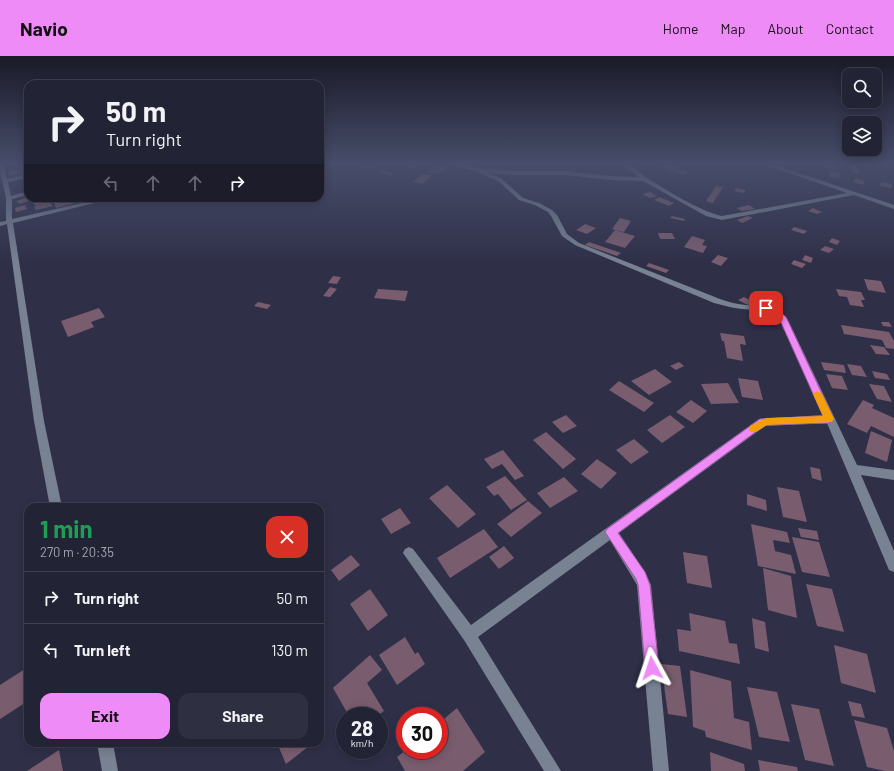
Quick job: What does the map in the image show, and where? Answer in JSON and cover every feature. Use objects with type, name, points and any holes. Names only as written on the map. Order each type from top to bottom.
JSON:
[{"type":"street","points":[[15,196],[9,198],[10,222],[39,421],[55,503]]},
{"type":"street","points":[[517,196],[543,206],[550,211],[554,215],[564,235],[576,244],[718,301],[737,306],[760,307],[778,313],[785,322],[853,469],[894,566]]},
{"type":"street","points":[[675,196],[708,215],[722,218],[839,196]]},
{"type":"street","points":[[860,196],[894,207]]},
{"type":"street","points":[[0,224],[95,202]]},
{"type":"street","points":[[469,635],[763,422],[829,419]]},
{"type":"street","points":[[853,469],[894,475]]},
{"type":"street","points":[[611,532],[640,576],[644,585],[661,771]]},
{"type":"street","points":[[409,553],[469,635],[553,771]]},
{"type":"street","points":[[105,747],[110,771]]},
{"type":"building","points":[[709,196],[717,196],[713,203],[706,201]]},
{"type":"building","points":[[659,197],[674,203],[669,206],[654,200]]},
{"type":"building","points":[[24,198],[24,202],[26,202],[20,204],[16,201]]},
{"type":"building","points":[[50,202],[53,206],[36,210],[34,207],[36,206],[33,203]]},
{"type":"building","points":[[54,202],[80,202],[56,208]]},
{"type":"building","points":[[25,205],[27,209],[16,212],[15,208]]},
{"type":"building","points":[[749,205],[755,209],[742,211],[736,208]]},
{"type":"building","points":[[813,208],[822,212],[817,214],[808,211]]},
{"type":"building","points":[[672,216],[685,219],[684,221],[670,218]]},
{"type":"building","points":[[748,216],[753,218],[742,223],[737,220]]},
{"type":"building","points":[[620,218],[631,221],[624,232],[612,229]]},
{"type":"building","points":[[585,224],[596,228],[587,234],[576,230]]},
{"type":"building","points":[[794,227],[807,231],[804,234],[791,230]]},
{"type":"building","points":[[615,230],[635,236],[625,248],[605,242]]},
{"type":"building","points":[[658,233],[672,233],[675,239],[660,239]]},
{"type":"building","points":[[692,236],[705,240],[702,245],[707,246],[703,253],[684,247]]},
{"type":"building","points":[[832,238],[840,241],[837,245],[829,242]]},
{"type":"building","points":[[589,242],[621,253],[617,256],[585,245]]},
{"type":"building","points":[[825,246],[834,249],[829,253],[820,250]]},
{"type":"building","points":[[718,255],[728,258],[721,266],[711,262]]},
{"type":"building","points":[[805,255],[813,258],[811,263],[802,260]]},
{"type":"building","points":[[794,260],[806,264],[802,268],[791,264]]},
{"type":"building","points":[[649,263],[669,270],[666,273],[646,266]]},
{"type":"building","points":[[333,276],[341,277],[337,284],[328,283]]},
{"type":"building","points":[[864,279],[881,281],[886,293],[868,290]]},
{"type":"building","points":[[330,287],[337,289],[330,297],[323,296]]},
{"type":"building","points":[[378,289],[408,291],[405,301],[374,298]]},
{"type":"building","points":[[836,289],[861,292],[865,300],[861,300],[864,307],[850,305],[847,297],[839,296]]},
{"type":"building","points":[[744,297],[754,302],[748,305],[738,300]]},
{"type":"building","points":[[258,302],[271,305],[267,309],[254,306]]},
{"type":"building","points":[[99,308],[105,317],[91,322],[94,327],[68,337],[61,321]]},
{"type":"building","points":[[881,322],[889,322],[892,327],[883,326]]},
{"type":"building","points":[[841,325],[889,332],[894,341],[894,349],[886,348],[882,340],[844,334]]},
{"type":"building","points":[[720,333],[744,336],[746,345],[740,344],[743,361],[727,358],[724,341],[722,341]]},
{"type":"building","points":[[870,345],[884,347],[890,355],[876,354]]},
{"type":"building","points":[[679,362],[684,366],[676,370],[670,366]]},
{"type":"building","points":[[821,362],[844,365],[846,373],[824,370]]},
{"type":"building","points":[[847,364],[861,366],[867,377],[852,375]]},
{"type":"building","points":[[655,369],[672,382],[649,395],[631,381]]},
{"type":"building","points":[[872,371],[887,374],[890,380],[875,378]]},
{"type":"building","points":[[826,374],[842,376],[848,390],[832,388]]},
{"type":"building","points":[[738,378],[758,381],[763,400],[742,397]]},
{"type":"building","points":[[619,381],[654,403],[644,412],[609,390]]},
{"type":"building","points":[[728,383],[739,403],[711,404],[701,384]]},
{"type":"building","points":[[869,384],[884,386],[892,402],[877,399]]},
{"type":"building","points":[[691,400],[707,411],[693,423],[676,412]]},
{"type":"building","points":[[863,400],[874,405],[872,408],[894,418],[894,437],[871,426],[867,433],[847,424]]},
{"type":"building","points":[[566,415],[577,426],[563,433],[552,422]]},
{"type":"building","points":[[670,415],[685,427],[662,443],[647,430]]},
{"type":"building","points":[[871,431],[892,440],[887,462],[865,453]]},
{"type":"building","points":[[546,432],[576,459],[563,469],[533,440]]},
{"type":"building","points":[[634,439],[649,452],[631,464],[616,450]]},
{"type":"building","points":[[503,450],[524,476],[515,480],[502,464],[492,469],[484,459]]},
{"type":"building","points":[[597,459],[617,473],[601,489],[581,474]]},
{"type":"building","points":[[810,467],[820,469],[822,481],[812,478]]},
{"type":"building","points":[[505,476],[527,500],[511,510],[498,494],[494,496],[486,487]]},
{"type":"building","points":[[564,477],[578,491],[550,508],[537,493]]},
{"type":"building","points":[[447,485],[476,514],[458,528],[429,498]]},
{"type":"building","points":[[777,487],[799,491],[807,522],[783,517]]},
{"type":"building","points":[[747,494],[766,500],[767,511],[747,505]]},
{"type":"building","points":[[528,501],[542,513],[511,537],[497,524]]},
{"type":"building","points":[[400,508],[411,523],[391,534],[381,519]]},
{"type":"building","points":[[751,524],[787,532],[790,543],[773,540],[775,551],[791,555],[796,574],[758,566]]},
{"type":"building","points":[[798,528],[817,531],[819,540],[801,537]]},
{"type":"building","points":[[484,529],[498,547],[450,578],[437,558]]},
{"type":"building","points":[[792,537],[819,542],[830,577],[802,572]]},
{"type":"building","points":[[504,546],[514,558],[499,569],[489,557]]},
{"type":"building","points":[[683,552],[707,556],[712,588],[687,583]]},
{"type":"building","points":[[351,555],[360,565],[339,581],[331,570]]},
{"type":"building","points":[[763,568],[791,576],[797,618],[768,610]]},
{"type":"building","points":[[806,584],[832,589],[844,632],[817,626]]},
{"type":"building","points":[[370,589],[388,615],[368,631],[350,604]]},
{"type":"building","points":[[689,613],[725,621],[729,643],[737,644],[740,664],[679,651],[677,629],[691,631]]},
{"type":"building","points":[[752,618],[765,622],[769,652],[755,648]]},
{"type":"building","points":[[405,637],[415,654],[418,652],[425,664],[397,685],[379,655]]},
{"type":"building","points":[[834,645],[867,654],[876,693],[841,683]]},
{"type":"building","points":[[370,655],[382,670],[367,683],[382,707],[344,707],[333,688]]},
{"type":"building","points":[[661,664],[680,666],[687,717],[668,714]]},
{"type":"building","points":[[24,670],[24,704],[0,719],[0,685]]},
{"type":"building","points":[[690,670],[731,681],[734,718],[749,722],[752,750],[706,737],[705,731],[693,727]]},
{"type":"building","points":[[747,687],[777,692],[790,742],[759,737]]},
{"type":"building","points":[[848,701],[861,704],[865,718],[852,716]]},
{"type":"building","points":[[791,704],[819,709],[834,766],[805,760]]},
{"type":"building","points":[[457,708],[485,752],[463,771],[405,771],[398,759],[448,759],[448,716]]},
{"type":"building","points":[[854,720],[887,728],[894,751],[894,771],[885,771],[867,767]]},
{"type":"building","points":[[279,747],[308,747],[286,764]]},
{"type":"building","points":[[59,750],[63,771],[27,771]]},
{"type":"building","points":[[710,752],[744,764],[745,771],[711,771]]},
{"type":"building","points":[[758,760],[797,767],[798,771],[760,771]]},
{"type":"slow traffic","points":[[753,429],[762,422],[766,421],[829,419],[817,394]]},
{"type":"route","points":[[652,668],[644,585],[640,576],[611,532],[763,422],[829,419],[785,322],[774,310],[766,308]]}]
